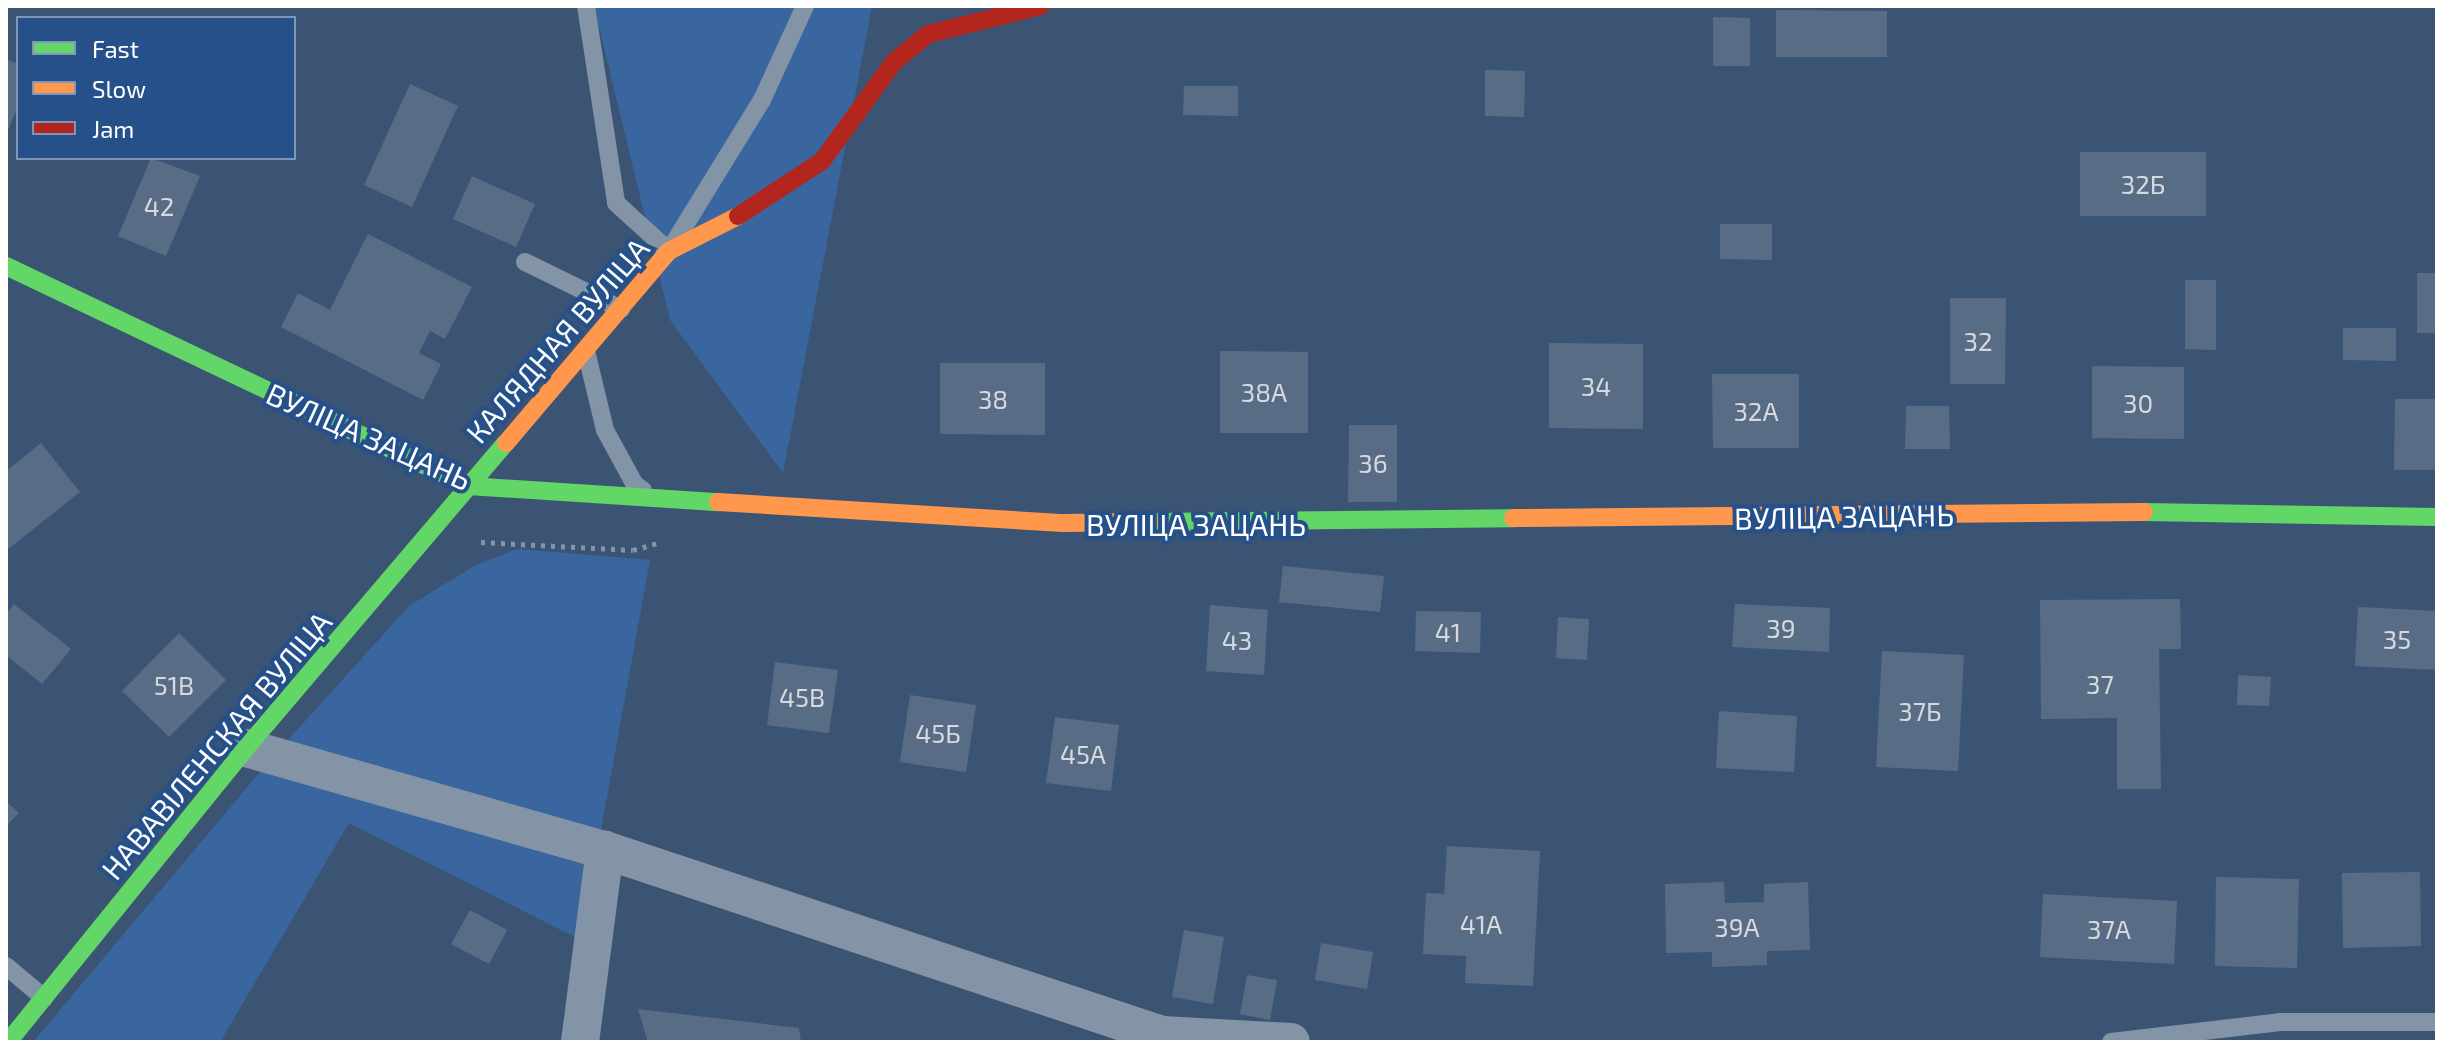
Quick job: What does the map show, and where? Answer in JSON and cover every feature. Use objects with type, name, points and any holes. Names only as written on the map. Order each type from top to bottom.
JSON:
[{"type":"street","name":"КАЛЯДНАЯ ВУЛІЦА","points":[[468,486],[669,251],[768,201],[822,161],[894,62],[928,34],[986,16],[1041,6]]},
{"type":"street","name":"ВУЛІЦА ЗАЦАНЬ","points":[[6,266],[468,486],[664,501],[1079,524],[2112,511],[2437,517]]},
{"type":"street","name":"НАВАВІЛЕНСКАЯ ВУЛІЦА","points":[[8,1042],[246,748],[468,486]]},
{"type":"street","points":[[246,748],[605,850],[1162,1038],[1291,1042]]},
{"type":"street","points":[[580,1042],[605,850]]},
{"type":"lane","points":[[586,6],[616,203],[669,251],[762,100],[805,6]]},
{"type":"lane","points":[[525,262],[621,309]]},
{"type":"lane","points":[[586,349],[605,430],[635,485],[664,501]]},
{"type":"lane","points":[[6,966],[44,998]]},
{"type":"lane","points":[[2111,1042],[2280,1022],[2437,1022]]},
{"type":"path","points":[[472,546],[486,540],[633,550]]},
{"type":"shaded area","points":[[594,6],[872,6],[783,473],[670,320]]},
{"type":"shaded area","points":[[517,549],[650,560],[581,940],[349,823],[220,1042],[33,1042],[270,760],[409,606],[476,565]]},
{"type":"building","points":[[1776,10],[1887,11],[1887,57],[1776,57]]},
{"type":"building","points":[[1713,17],[1750,18],[1750,66],[1713,66]]},
{"type":"building","points":[[6,59],[16,63],[16,111],[6,135]]},
{"type":"building","points":[[1485,70],[1525,71],[1524,117],[1485,116]]},
{"type":"building","points":[[410,84],[458,106],[412,207],[364,185]]},
{"type":"building","points":[[1184,86],[1238,86],[1238,116],[1183,115]]},
{"type":"building","points":[[2080,152],[2206,152],[2206,216],[2080,216]]},
{"type":"building","points":[[150,160],[200,176],[166,256],[118,236]]},
{"type":"building","points":[[472,176],[535,204],[516,247],[453,219]]},
{"type":"building","points":[[1720,224],[1772,224],[1772,260],[1720,259]]},
{"type":"building","points":[[368,234],[472,287],[445,339],[430,331],[419,353],[441,364],[423,400],[281,327],[298,293],[330,310]]},
{"type":"building","points":[[2417,273],[2437,273],[2437,333],[2417,333]]},
{"type":"building","points":[[2185,280],[2216,280],[2216,350],[2185,349]]},
{"type":"building","points":[[1950,298],[2006,298],[2005,384],[1950,384]]},
{"type":"building","points":[[2343,328],[2396,328],[2396,361],[2343,360]]},
{"type":"building","points":[[1549,343],[1643,344],[1643,429],[1549,428]]},
{"type":"building","points":[[1220,351],[1308,352],[1308,433],[1220,433]]},
{"type":"building","points":[[940,363],[1045,363],[1045,435],[940,434]]},
{"type":"building","points":[[2092,366],[2184,367],[2184,439],[2092,438]]},
{"type":"building","points":[[1712,374],[1799,374],[1799,448],[1713,448]]},
{"type":"building","points":[[2395,399],[2437,399],[2437,470],[2394,470]]},
{"type":"building","points":[[1906,406],[1949,406],[1950,449],[1905,449]]},
{"type":"building","points":[[1349,425],[1397,425],[1397,502],[1348,502]]},
{"type":"building","points":[[41,443],[80,492],[7,550],[6,471]]},
{"type":"building","points":[[1283,566],[1384,576],[1380,612],[1279,602]]},
{"type":"building","points":[[2180,599],[2181,649],[2159,649],[2161,789],[2117,789],[2117,718],[2041,719],[2040,600]]},
{"type":"building","points":[[14,604],[71,649],[42,684],[6,655],[6,614]]},
{"type":"building","points":[[1735,604],[1830,608],[1829,652],[1732,647]]},
{"type":"building","points":[[1210,605],[1268,610],[1264,675],[1206,671]]},
{"type":"building","points":[[2358,607],[2437,611],[2437,670],[2355,666]]},
{"type":"building","points":[[1416,611],[1481,612],[1480,653],[1415,651]]},
{"type":"building","points":[[1558,617],[1589,619],[1587,660],[1556,658]]},
{"type":"building","points":[[179,633],[226,680],[169,737],[122,691]]},
{"type":"building","points":[[1882,651],[1964,655],[1958,771],[1876,767]]},
{"type":"building","points":[[775,662],[838,670],[829,733],[767,725]]},
{"type":"building","points":[[2238,675],[2271,677],[2269,706],[2237,705]]},
{"type":"building","points":[[910,695],[976,705],[966,772],[900,762]]},
{"type":"building","points":[[1719,711],[1797,716],[1794,772],[1716,768]]},
{"type":"building","points":[[1055,717],[1119,725],[1111,791],[1046,783]]},
{"type":"building","points":[[6,801],[19,813],[6,826]]},
{"type":"building","points":[[1447,846],[1540,851],[1533,986],[1465,983],[1466,956],[1423,954],[1426,893],[1444,894]]},
{"type":"building","points":[[2420,872],[2421,946],[2343,948],[2342,873]]},
{"type":"building","points":[[2216,877],[2299,879],[2297,968],[2215,966]]},
{"type":"building","points":[[1724,882],[1725,903],[1764,902],[1764,884],[1808,882],[1810,950],[1767,951],[1767,965],[1712,967],[1712,952],[1666,953],[1665,884]]},
{"type":"building","points":[[2043,894],[2177,901],[2174,964],[2040,957]]},
{"type":"building","points":[[470,910],[507,930],[489,964],[451,944]]},
{"type":"building","points":[[1184,930],[1224,937],[1213,1004],[1172,997]]},
{"type":"building","points":[[1321,943],[1373,952],[1367,989],[1315,980]]},
{"type":"building","points":[[1247,975],[1277,980],[1270,1020],[1240,1014]]},
{"type":"building","points":[[638,1009],[799,1028],[801,1042],[648,1042]]},
{"type":"traffic: fast","points":[[6,266],[468,486],[718,502]]},
{"type":"traffic: fast","points":[[8,1042],[246,748],[506,443]]},
{"type":"traffic: fast","points":[[2144,512],[2437,517]]},
{"type":"traffic: fast","points":[[1150,522],[1513,518]]},
{"type":"traffic: slow","points":[[506,443],[669,251],[738,216]]},
{"type":"traffic: slow","points":[[718,502],[1063,523],[1150,522]]},
{"type":"traffic: slow","points":[[1513,518],[2144,512]]},
{"type":"traffic: jam","points":[[738,216],[822,161],[894,62],[928,34],[1041,6]]}]
